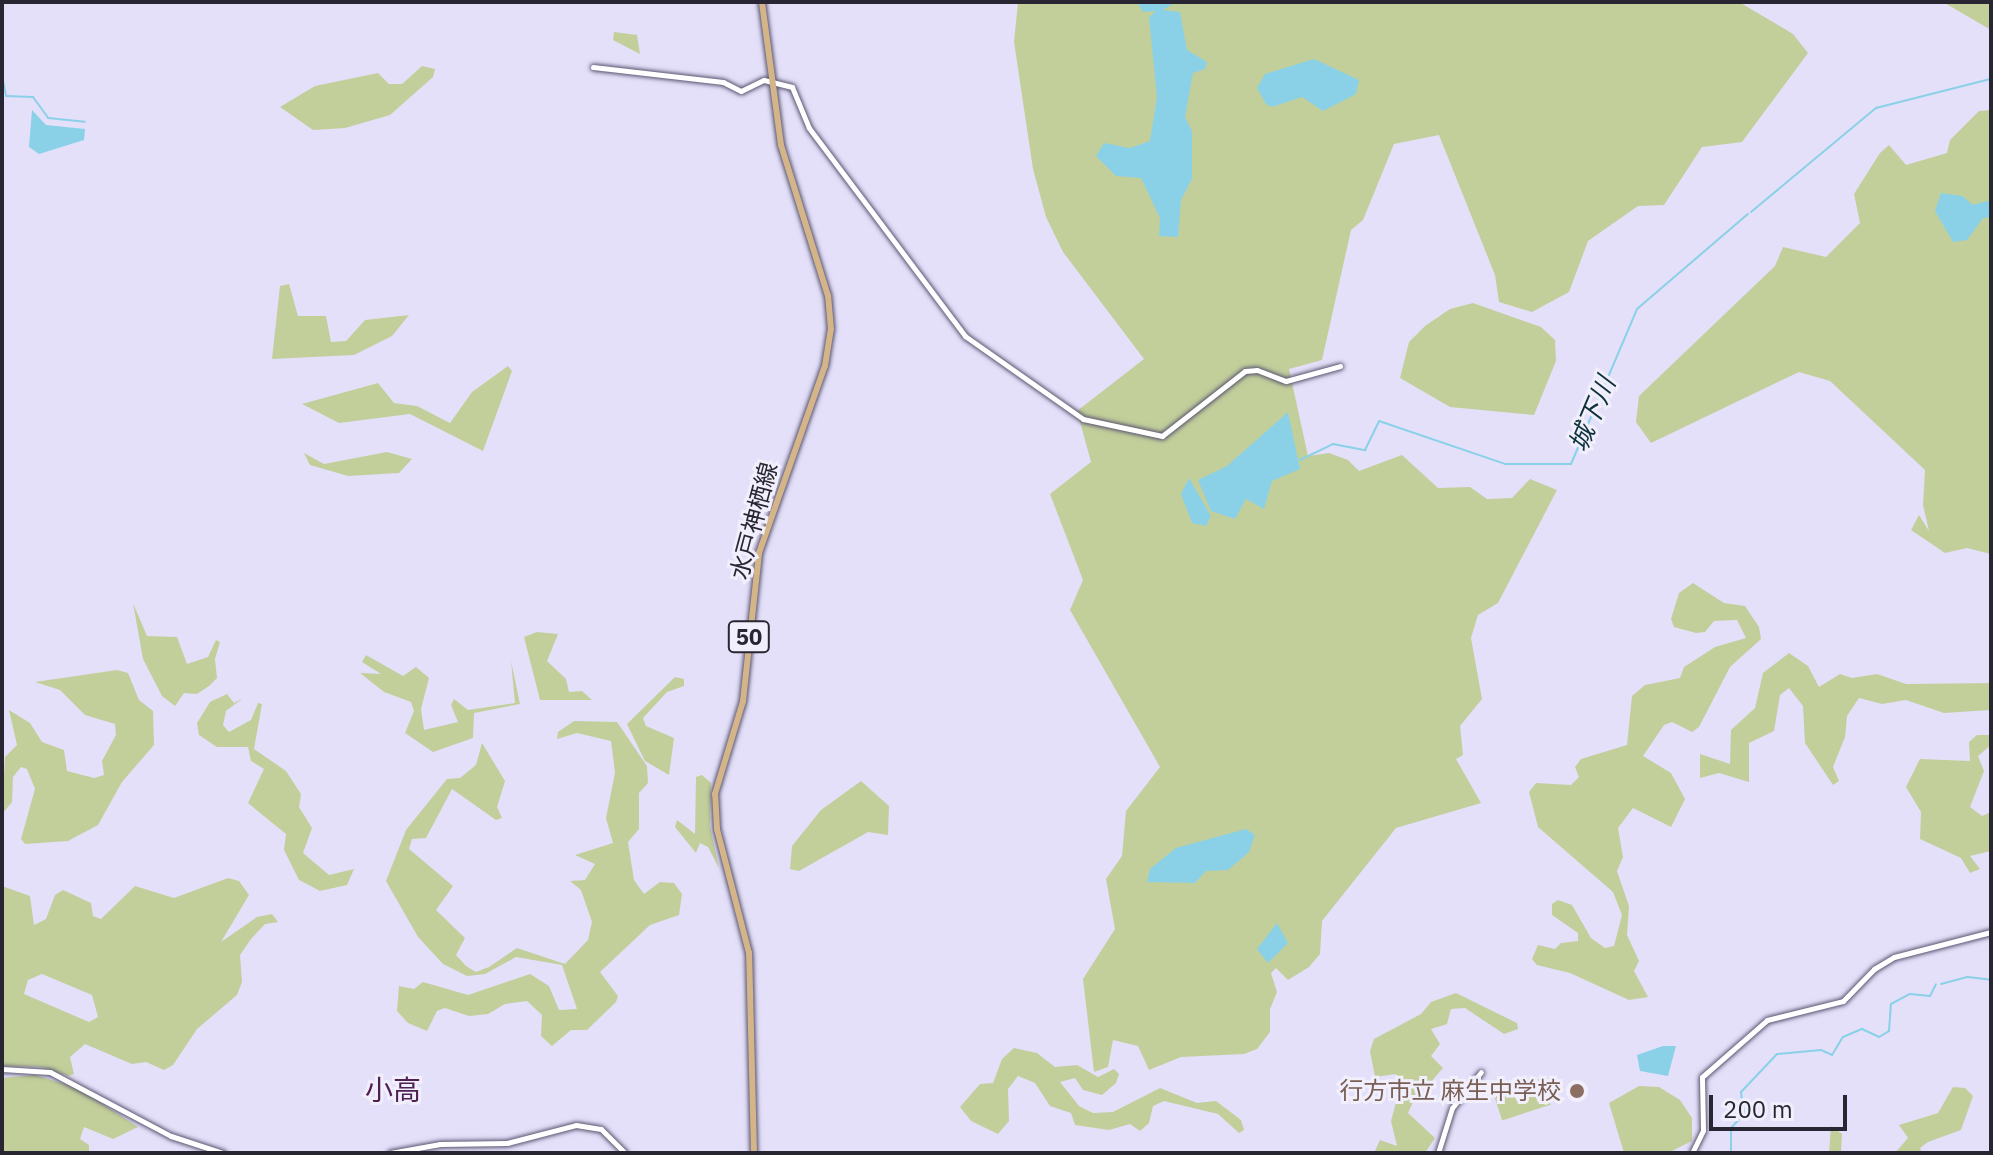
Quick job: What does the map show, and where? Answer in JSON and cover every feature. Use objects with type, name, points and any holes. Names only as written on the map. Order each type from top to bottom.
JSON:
[{"type":"main road","name":"水戸神栖線","points":[[754,1153],[749,953],[717,829],[715,794],[743,701],[759,553],[825,366],[831,329],[828,296],[781,145],[775,81],[762,2]]},
{"type":"street","points":[[593,67],[723,82],[741,91],[756,81],[775,81],[794,89],[809,128],[969,340],[1083,419],[1162,436],[1245,371],[1257,370],[1286,381],[1340,366]]},
{"type":"street","points":[[1692,1153],[1703,1130],[1702,1077],[1767,1020],[1843,1001],[1874,969],[1894,957],[1991,932]]},
{"type":"street","points":[[2,1069],[50,1072],[171,1136],[223,1153]]},
{"type":"street","points":[[1438,1153],[1452,1108],[1481,1072]]},
{"type":"street","points":[[390,1153],[440,1144],[507,1143],[576,1125],[601,1129],[625,1153]]},
{"type":"green space","points":[[1018,2],[1739,2],[1793,34],[1808,53],[1742,142],[1702,147],[1664,205],[1638,206],[1588,241],[1569,292],[1532,312],[1499,302],[1495,275],[1439,135],[1394,144],[1363,220],[1351,230],[1322,360],[1289,369],[1308,456],[1329,453],[1348,460],[1359,471],[1402,455],[1438,488],[1470,487],[1487,499],[1512,498],[1530,479],[1557,490],[1498,603],[1478,615],[1471,638],[1482,699],[1460,726],[1463,755],[1456,759],[1481,803],[1396,828],[1322,921],[1320,954],[1309,967],[1288,980],[1276,968],[1271,973],[1277,992],[1270,1009],[1270,1032],[1257,1049],[1244,1054],[1181,1057],[1149,1070],[1138,1046],[1113,1040],[1108,1067],[1094,1072],[1083,979],[1115,929],[1106,879],[1122,856],[1126,811],[1160,767],[1070,610],[1083,580],[1050,494],[1091,462],[1077,411],[1144,359],[1063,252],[1046,217],[1033,169],[1014,42]]},
{"type":"green space","points":[[1943,2],[1991,2],[1991,30]]},
{"type":"green space","points":[[614,32],[637,35],[640,54],[613,40]]},
{"type":"green space","points":[[422,66],[435,69],[433,77],[390,115],[345,128],[313,130],[280,107],[315,86],[378,73],[389,84],[402,84]]},
{"type":"green space","points":[[1991,110],[1991,554],[1967,548],[1945,553],[1911,530],[1919,515],[1929,531],[1923,505],[1925,470],[1830,381],[1799,372],[1651,443],[1636,422],[1639,396],[1775,266],[1783,247],[1826,257],[1860,223],[1854,194],[1880,153],[1889,145],[1906,165],[1947,153],[1950,140],[1979,111]]},
{"type":"green space","points":[[289,284],[298,316],[326,316],[331,342],[346,341],[365,320],[409,315],[392,336],[354,355],[272,359],[280,286]]},
{"type":"green space","points":[[1473,303],[1541,327],[1555,340],[1556,361],[1534,415],[1450,407],[1400,378],[1409,342],[1425,326],[1450,309]]},
{"type":"green space","points":[[508,366],[512,371],[483,451],[410,414],[339,423],[302,404],[378,383],[394,403],[417,406],[450,423],[472,392]]},
{"type":"green space","points":[[387,452],[412,459],[399,473],[348,476],[310,465],[304,453],[324,464]]},
{"type":"green space","points":[[1693,583],[1724,603],[1745,606],[1759,627],[1761,639],[1730,667],[1699,727],[1692,732],[1672,722],[1664,725],[1643,756],[1671,773],[1685,799],[1671,827],[1633,808],[1618,828],[1623,857],[1617,871],[1629,906],[1627,935],[1639,961],[1634,971],[1648,997],[1629,1000],[1570,973],[1537,965],[1532,959],[1538,945],[1555,949],[1561,943],[1578,941],[1578,933],[1552,915],[1552,904],[1558,900],[1572,905],[1591,938],[1605,948],[1614,946],[1622,915],[1613,892],[1538,827],[1529,792],[1536,783],[1571,785],[1579,777],[1575,767],[1581,759],[1627,745],[1632,696],[1645,685],[1680,678],[1684,667],[1715,647],[1746,638],[1737,620],[1714,621],[1705,632],[1696,633],[1674,627],[1671,619],[1679,593]]},
{"type":"green space","points":[[133,603],[147,636],[177,637],[187,664],[208,657],[216,640],[220,642],[215,659],[217,678],[197,694],[184,693],[175,706],[162,696],[143,659]]},
{"type":"green space","points":[[537,632],[558,634],[547,661],[566,679],[569,692],[582,691],[592,700],[540,700],[524,637]]},
{"type":"green space","points":[[1789,653],[1808,666],[1819,687],[1840,674],[1852,678],[1877,674],[1906,684],[1991,683],[1991,710],[1944,713],[1906,700],[1882,704],[1859,698],[1847,716],[1845,737],[1833,767],[1839,781],[1833,785],[1805,743],[1803,706],[1789,688],[1780,695],[1774,731],[1749,743],[1749,782],[1719,773],[1700,778],[1700,754],[1730,764],[1731,730],[1755,708],[1763,673]]},
{"type":"green space","points":[[366,655],[403,676],[416,667],[429,678],[421,709],[424,730],[458,722],[451,705],[454,699],[468,710],[515,703],[511,661],[520,704],[474,713],[473,738],[433,752],[405,733],[414,711],[411,702],[384,692],[360,673],[381,674],[362,662]]},
{"type":"green space","points":[[117,670],[128,673],[139,700],[153,711],[154,745],[122,782],[98,825],[68,841],[25,844],[21,839],[35,789],[27,769],[21,767],[13,777],[12,802],[2,814],[5,757],[17,745],[9,710],[30,723],[42,742],[64,750],[67,771],[94,778],[104,775],[102,761],[116,735],[115,724],[85,715],[60,690],[35,682]]},
{"type":"green space","points":[[675,677],[684,679],[684,686],[667,692],[643,718],[646,726],[674,738],[669,775],[645,761],[627,724]]},
{"type":"green space","points":[[227,694],[234,703],[243,698],[226,711],[223,725],[229,732],[251,720],[258,703],[262,704],[254,749],[286,771],[301,794],[299,807],[312,828],[303,853],[329,875],[354,869],[347,885],[320,891],[299,880],[284,850],[286,834],[248,803],[264,769],[251,761],[248,747],[217,747],[199,735],[197,723],[210,702]]},
{"type":"green space","points":[[574,721],[617,722],[647,766],[648,783],[639,793],[639,829],[628,842],[634,880],[644,894],[660,882],[674,883],[682,894],[679,915],[650,925],[600,972],[618,996],[616,1002],[587,1030],[571,1030],[552,1046],[541,1036],[542,1015],[527,1001],[505,1004],[488,1014],[469,1016],[445,1008],[437,1011],[427,1031],[408,1023],[397,1011],[399,986],[414,989],[423,982],[468,995],[530,974],[549,986],[559,1010],[577,1009],[562,965],[516,957],[485,974],[467,976],[443,964],[418,937],[386,881],[406,830],[447,779],[460,778],[476,765],[482,743],[505,781],[497,807],[502,818],[496,820],[452,789],[426,838],[412,839],[409,849],[453,886],[436,910],[465,938],[456,955],[466,966],[476,972],[517,948],[565,964],[588,940],[592,922],[581,890],[570,881],[585,880],[595,864],[575,855],[613,843],[606,818],[615,773],[611,741],[577,733],[557,739],[558,732]]},
{"type":"green space","points":[[1977,735],[1991,735],[1991,745],[1978,756],[1984,771],[1970,807],[1982,816],[1991,812],[1991,851],[1970,856],[1980,869],[1970,873],[1961,858],[1920,839],[1921,812],[1906,787],[1920,759],[1970,761],[1969,742]]},
{"type":"green space","points":[[702,775],[711,783],[710,826],[719,868],[708,847],[700,843],[696,853],[675,827],[677,820],[695,834],[696,777]]},
{"type":"green space","points":[[861,781],[889,806],[888,835],[868,832],[799,871],[790,869],[792,846],[821,810]]},
{"type":"green space","points":[[228,878],[239,881],[249,895],[221,942],[257,917],[272,914],[278,922],[265,924],[251,939],[240,955],[242,982],[237,995],[197,1029],[173,1065],[164,1070],[146,1062],[132,1064],[85,1044],[70,1057],[74,1074],[68,1076],[40,1067],[2,1066],[2,886],[30,896],[34,925],[46,919],[55,895],[63,890],[91,903],[93,916],[101,919],[135,886],[174,898]],"holes":[[[42,974],[92,995],[98,1017],[89,1022],[24,994],[28,980]]]},
{"type":"green space","points":[[1456,993],[1517,1023],[1518,1029],[1504,1034],[1465,1008],[1451,1009],[1447,1024],[1431,1029],[1440,1044],[1431,1056],[1443,1068],[1431,1082],[1420,1087],[1408,1113],[1435,1138],[1425,1153],[1374,1153],[1380,1140],[1397,1146],[1391,1121],[1401,1084],[1396,1074],[1375,1077],[1370,1051],[1374,1039],[1421,1014],[1431,1002]]},
{"type":"green space","points":[[1014,1048],[1037,1053],[1055,1067],[1077,1065],[1098,1077],[1114,1069],[1119,1074],[1116,1083],[1102,1095],[1083,1090],[1075,1078],[1060,1082],[1079,1106],[1093,1113],[1113,1112],[1160,1088],[1197,1103],[1216,1101],[1241,1120],[1244,1130],[1239,1133],[1218,1114],[1164,1101],[1153,1106],[1149,1123],[1140,1131],[1130,1124],[1109,1130],[1075,1125],[1071,1113],[1050,1106],[1035,1083],[1018,1076],[1008,1089],[1009,1121],[998,1134],[971,1121],[960,1107],[980,1084],[993,1083],[1002,1059]]},
{"type":"green space","points":[[35,1075],[78,1088],[138,1127],[113,1139],[84,1127],[80,1139],[89,1145],[89,1153],[2,1153],[2,1078]]},
{"type":"green space","points":[[1542,1078],[1551,1105],[1502,1120],[1493,1094]]},
{"type":"green space","points":[[1639,1086],[1659,1087],[1680,1100],[1692,1118],[1692,1141],[1668,1153],[1624,1153],[1609,1103]]},
{"type":"green space","points":[[1953,1087],[1965,1088],[1973,1096],[1961,1130],[1928,1142],[1920,1148],[1922,1153],[1895,1153],[1908,1138],[1899,1125],[1938,1113]]},
{"type":"green space","points":[[1831,1126],[1842,1134],[1841,1153],[1829,1153]]},
{"type":"water","points":[[1137,2],[1176,2],[1163,10],[1180,12],[1187,50],[1207,62],[1205,69],[1193,73],[1185,117],[1192,131],[1192,179],[1181,200],[1178,237],[1159,236],[1160,218],[1141,178],[1116,176],[1096,156],[1104,143],[1130,148],[1150,141],[1157,97],[1149,17],[1156,11],[1143,12]]},
{"type":"water","points":[[1314,59],[1359,80],[1356,94],[1323,111],[1302,97],[1272,107],[1266,104],[1257,88],[1265,74]]},
{"type":"water","points":[[32,110],[46,125],[85,129],[84,140],[39,154],[29,147]]},
{"type":"water","points":[[1941,193],[1962,196],[1973,205],[1991,200],[1991,217],[1983,218],[1967,240],[1953,242],[1935,211]]},
{"type":"water","points":[[1288,412],[1300,469],[1272,481],[1264,509],[1246,499],[1235,519],[1211,511],[1198,480],[1227,466]]},
{"type":"water","points":[[1189,478],[1211,516],[1206,526],[1192,523],[1181,494]]},
{"type":"water","points":[[1246,829],[1255,835],[1249,852],[1228,870],[1206,871],[1195,883],[1147,882],[1150,869],[1176,848]]},
{"type":"water","points":[[1277,923],[1288,943],[1268,963],[1257,949]]},
{"type":"water","points":[[1663,1046],[1676,1046],[1668,1076],[1640,1071],[1637,1055]]},
{"type":"waterway","points":[[2,75],[6,96],[33,97],[48,118],[85,122]]},
{"type":"waterway","name":"城下川","points":[[1751,212],[1876,108],[1991,79]]},
{"type":"waterway","name":"城下川","points":[[1300,460],[1333,444],[1365,450],[1379,421],[1505,464],[1571,464],[1637,309],[1748,214]]},
{"type":"waterway","points":[[1941,984],[1968,977],[1991,980]]},
{"type":"waterway","points":[[1731,1153],[1731,1128],[1744,1114],[1741,1092],[1777,1054],[1821,1050],[1832,1055],[1843,1037],[1862,1029],[1879,1037],[1889,1031],[1891,1004],[1910,994],[1930,996],[1936,984]]},
{"type":"place","name":"行方市立 麻生中学校","points":[[1577,1091]]},
{"type":"district","name":"小高","points":[[393,1090]]}]
